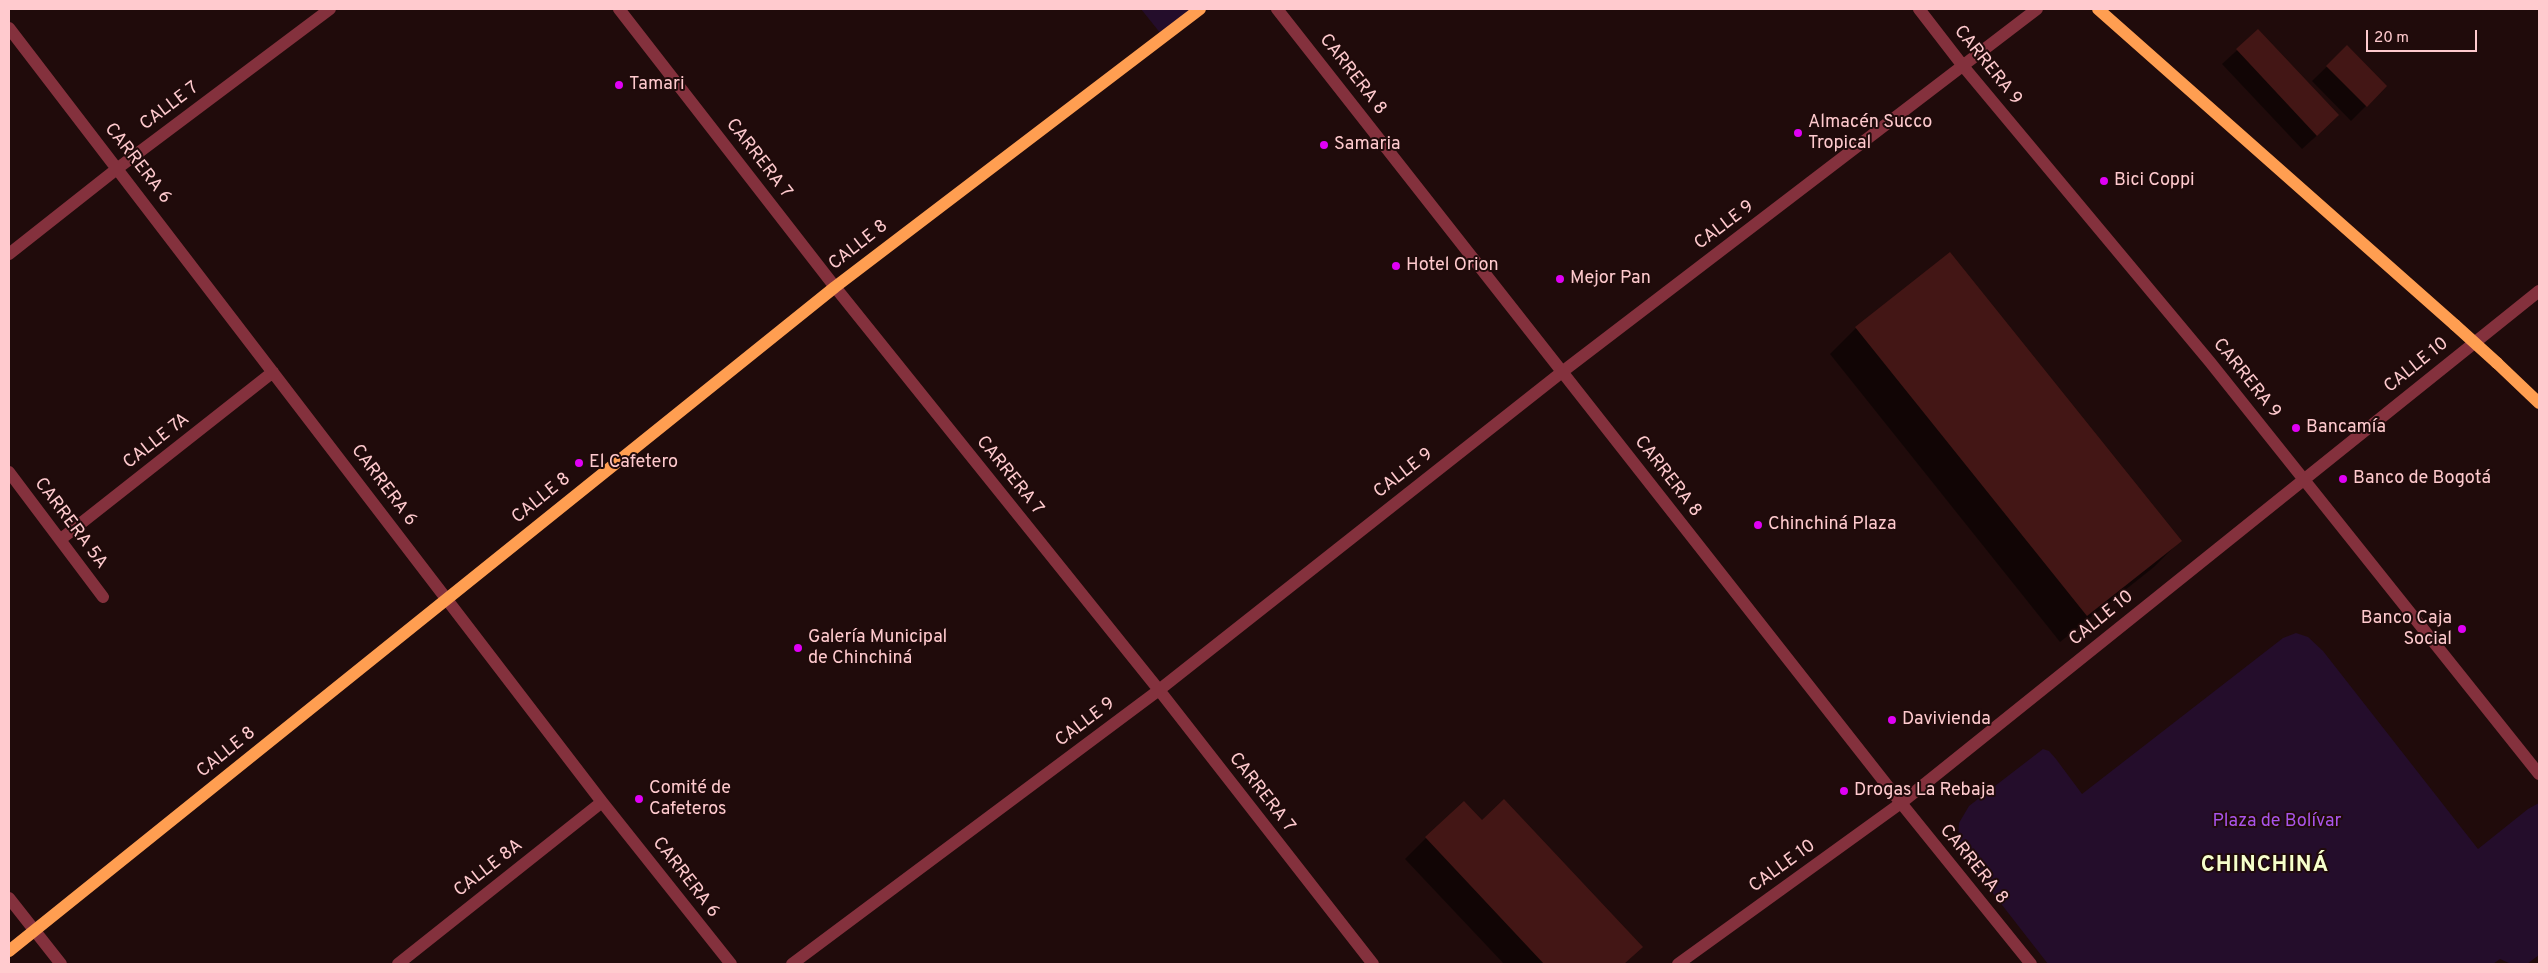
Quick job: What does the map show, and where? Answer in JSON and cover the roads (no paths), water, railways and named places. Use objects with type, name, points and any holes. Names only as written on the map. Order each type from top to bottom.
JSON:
[{"type":"main road","name":"CALLE 8","points":[[9,951],[835,287],[1200,9]]},
{"type":"main road","points":[[2098,9],[2455,325],[2539,403]]},
{"type":"street","name":"CALLE 7","points":[[9,254],[118,168],[330,9]]},
{"type":"street","name":"CARRERA 7","points":[[619,9],[835,287],[1158,690],[1373,964]]},
{"type":"street","name":"CARRERA 8","points":[[1277,9],[1901,803],[2031,964]]},
{"type":"street","name":"CARRERA 9","points":[[1919,9],[1963,66],[2210,362],[2539,774]]},
{"type":"street","name":"CALLE 9","points":[[792,964],[1158,690],[1562,372],[2037,9]]},
{"type":"street","name":"CARRERA 6","points":[[9,28],[602,802],[731,964]]},
{"type":"street","name":"CALLE 10","points":[[1678,964],[1901,803],[2539,291]]},
{"type":"street","name":"CALLE 7A","points":[[61,539],[273,372]]},
{"type":"street","name":"CARRERA 5A","points":[[9,472],[104,597]]},
{"type":"street","name":"CALLE 8A","points":[[398,964],[602,802]]},
{"type":"street","points":[[9,898],[61,964]]},
{"type":"place","name":"Tamari","points":[[619,85]]},
{"type":"place","name":"Almacén Succo Tropical","points":[[1798,133]]},
{"type":"place","name":"Samaria","points":[[1324,145]]},
{"type":"place","name":"Bici Coppi","points":[[2104,181]]},
{"type":"place","name":"Hotel Orion","points":[[1396,266]]},
{"type":"place","name":"Mejor Pan","points":[[1560,279]]},
{"type":"place","name":"Bancamía","points":[[2296,428]]},
{"type":"place","name":"El Cafetero","points":[[579,463]]},
{"type":"place","name":"Banco de Bogotá","points":[[2343,479]]},
{"type":"place","name":"Chinchiná Plaza","points":[[1758,525]]},
{"type":"place","name":"Banco Caja Social","points":[[2462,629]]},
{"type":"place","name":"Galería Municipal de Chinchiná","points":[[798,648]]},
{"type":"place","name":"Davivienda","points":[[1892,720]]},
{"type":"place","name":"Drogas La Rebaja","points":[[1844,791]]},
{"type":"place","name":"Comité de Cafeteros","points":[[639,799]]},
{"type":"district","name":"CHINCHINÁ","points":[[2265,867]]},
{"type":"park label","name":"Plaza de Bolívar","points":[[2277,822]]}]
